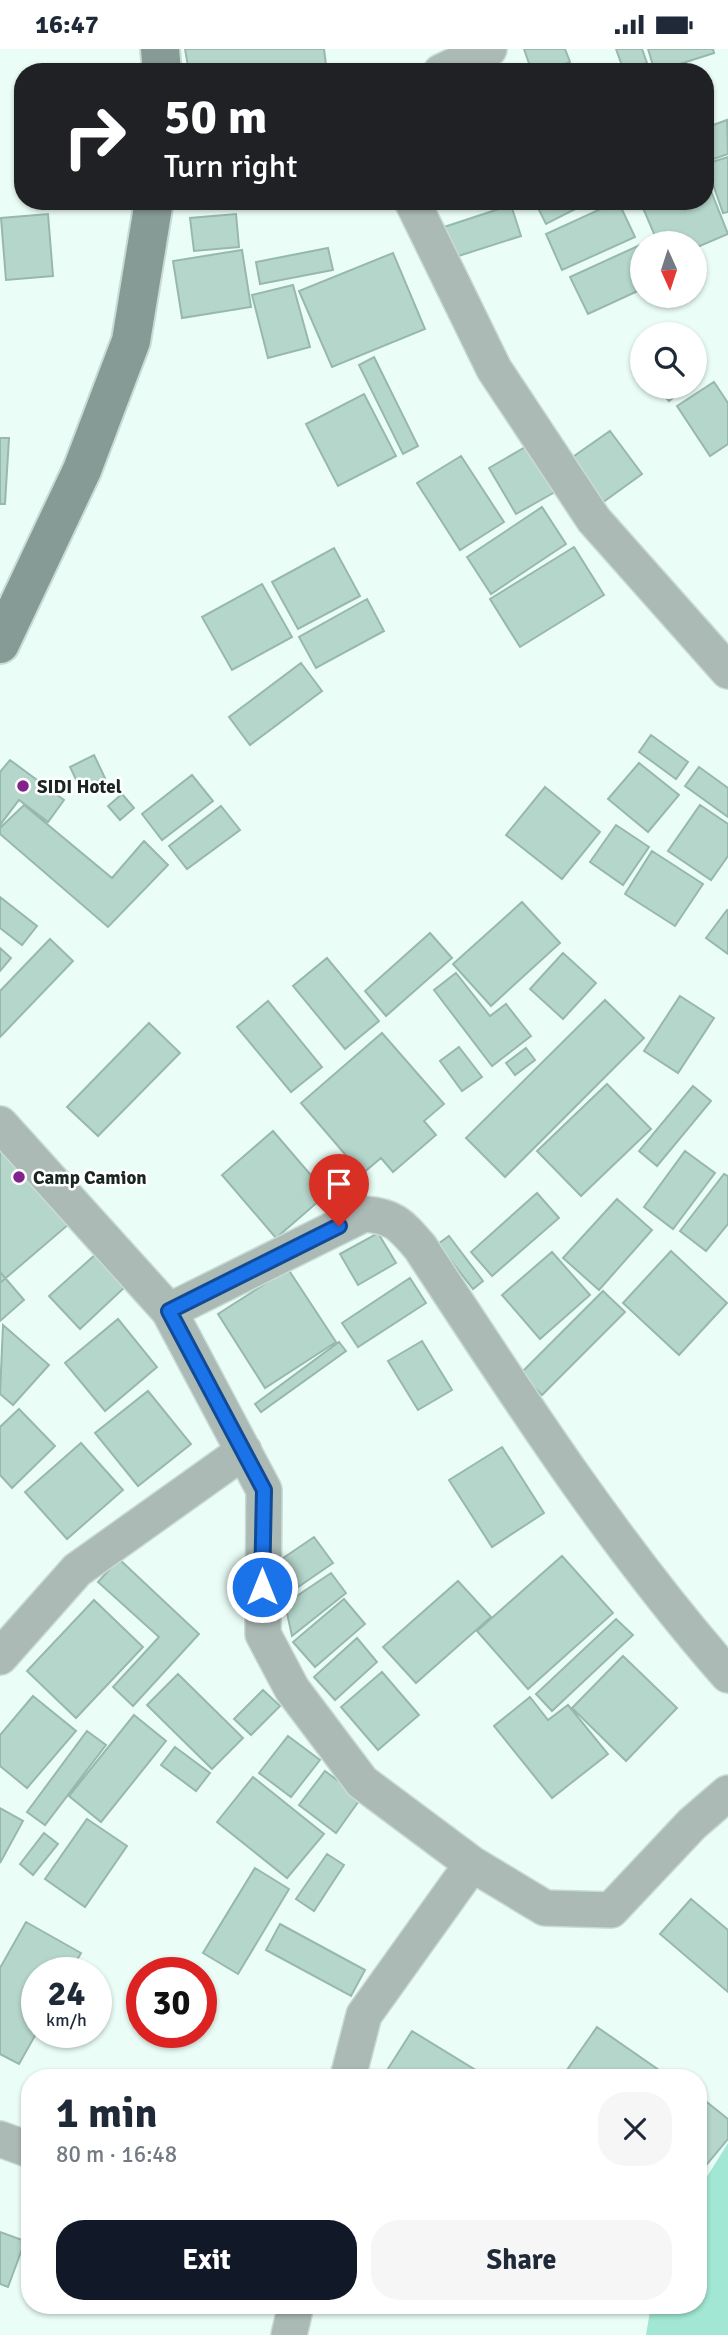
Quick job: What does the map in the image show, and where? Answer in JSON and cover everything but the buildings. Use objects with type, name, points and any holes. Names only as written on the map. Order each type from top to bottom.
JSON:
[{"type":"street","points":[[460,63],[489,49]]},
{"type":"street","points":[[0,644],[82,470],[131,341],[153,210]]},
{"type":"street","points":[[416,210],[494,369],[594,520],[728,671]]},
{"type":"street","points":[[0,1124],[169,1311],[264,1490],[263,1634],[292,1689],[362,1782],[472,1864],[545,1908],[611,1910],[692,1824],[728,1793]]},
{"type":"street","points":[[169,1311],[364,1214],[385,1215],[402,1226],[421,1247],[550,1444],[672,1611],[728,1675]]},
{"type":"street","points":[[0,1657],[77,1570],[244,1451]]},
{"type":"street","points":[[350,2069],[363,2015],[472,1864]]},
{"type":"street","points":[[0,2139],[21,2147]]},
{"type":"street","points":[[289,2335],[294,2314]]},
{"type":"green space","points":[[728,2143],[728,2335],[646,2335],[650,2314],[707,2314],[707,2177]]},
{"type":"place","name":"SIDI Hotel","points":[[23,786]]},
{"type":"place","name":"Camp Camion","points":[[19,1177]]},
{"type":"route","points":[[262,1587],[264,1490],[169,1311],[339,1226]]}]
